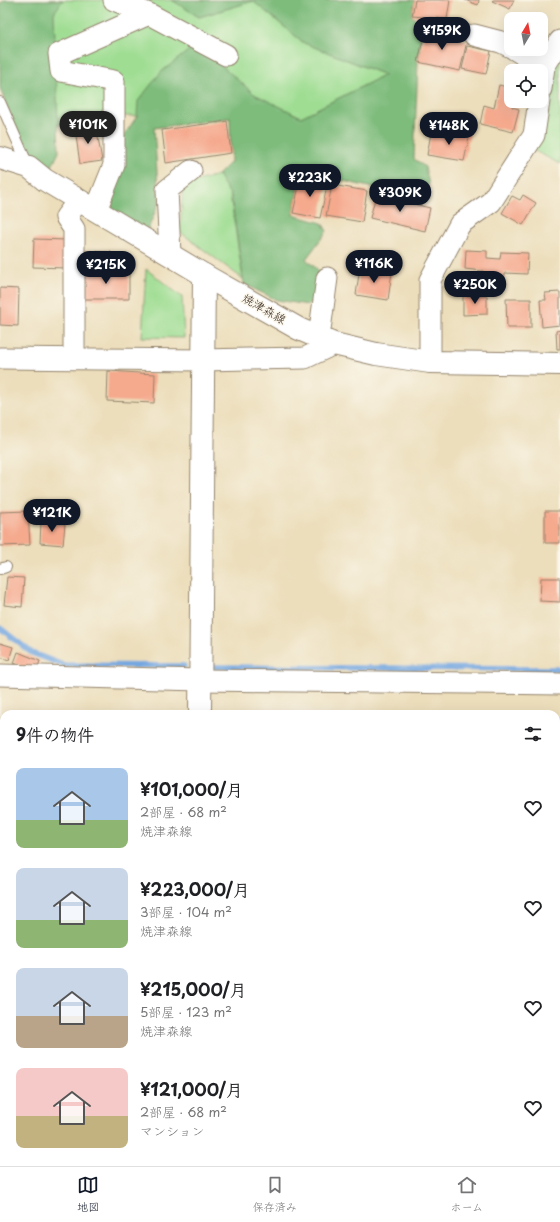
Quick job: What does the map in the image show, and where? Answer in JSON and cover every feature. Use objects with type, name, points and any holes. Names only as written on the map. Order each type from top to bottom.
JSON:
[{"type":"main road","name":"焼津森線","points":[[0,158],[29,167],[45,180],[204,274],[299,329],[326,340],[376,354],[430,362],[560,364]]},
{"type":"main road","points":[[200,710],[204,274]]},
{"type":"street","points":[[114,0],[149,14],[226,55]]},
{"type":"street","points":[[74,358],[74,229],[66,217],[87,205],[114,165],[114,81],[61,71],[59,54],[149,14]]},
{"type":"street","points":[[474,35],[504,43]]},
{"type":"street","points":[[546,64],[560,41]]},
{"type":"street","points":[[526,56],[539,64]]},
{"type":"street","points":[[430,362],[430,280],[460,224],[491,202],[534,134],[538,108]]},
{"type":"street","points":[[170,254],[167,190],[191,171]]},
{"type":"street","points":[[0,358],[203,360],[305,358],[326,340],[327,278]]},
{"type":"street","points":[[0,675],[201,680],[560,684]]},
{"type":"lane","points":[[0,102],[29,167]]},
{"type":"green space","points":[[5,0],[63,0],[54,13],[59,152],[45,180],[13,123],[0,88],[0,4]]},
{"type":"green space","points":[[48,0],[172,0],[199,17],[253,1],[304,43],[385,75],[301,117],[254,94],[196,44],[137,116],[70,116],[58,126],[45,2]]},
{"type":"green space","points":[[172,0],[415,0],[412,16],[420,23],[421,37],[418,62],[414,159],[425,167],[429,184],[420,199],[301,171],[293,215],[322,223],[327,231],[306,259],[327,278],[321,292],[308,305],[277,300],[244,284],[231,196],[218,175],[231,162],[230,118],[154,128],[159,202],[147,232],[112,209],[115,149],[137,116],[138,101],[161,72],[197,44],[254,94],[301,117],[385,75],[304,43],[253,1],[199,17]]},
{"type":"green space","points":[[560,42],[560,164],[531,149],[542,108],[548,108],[548,86]]},
{"type":"green space","points":[[218,175],[229,188],[243,279],[180,232],[183,185]]},
{"type":"green space","points":[[146,269],[182,297],[184,338],[142,337]]},
{"type":"building","points":[[415,0],[450,0],[447,19],[412,16]]},
{"type":"building","points":[[465,0],[479,0],[478,5]]},
{"type":"building","points":[[514,0],[510,9],[492,1]]},
{"type":"building","points":[[425,31],[467,41],[460,71],[418,62]]},
{"type":"building","points":[[467,46],[491,51],[486,74],[462,69]]},
{"type":"building","points":[[499,85],[504,86],[504,108],[519,109],[513,132],[480,124],[484,105],[494,108]]},
{"type":"building","points":[[227,121],[231,153],[166,163],[162,130]]},
{"type":"building","points":[[96,126],[102,161],[80,164],[75,129]]},
{"type":"building","points":[[456,130],[470,133],[464,161],[427,155],[431,133],[454,137]]},
{"type":"building","points":[[301,177],[328,182],[320,218],[293,213]]},
{"type":"building","points":[[332,185],[367,191],[362,222],[326,216]]},
{"type":"building","points":[[376,195],[430,208],[425,231],[370,218]]},
{"type":"building","points":[[523,195],[536,203],[523,225],[502,213],[512,196],[520,200]]},
{"type":"building","points":[[34,239],[67,240],[66,268],[33,267]]},
{"type":"building","points":[[466,250],[487,251],[487,258],[500,259],[501,252],[528,253],[527,274],[505,273],[504,281],[482,280],[483,271],[465,269]]},
{"type":"building","points":[[83,251],[111,252],[111,268],[82,266]]},
{"type":"building","points":[[360,267],[392,272],[388,300],[356,295]]},
{"type":"building","points":[[84,271],[129,271],[129,299],[84,299]]},
{"type":"building","points":[[0,288],[19,289],[18,326],[0,325]]},
{"type":"building","points":[[560,292],[560,325],[542,327],[540,300],[546,300],[545,293]]},
{"type":"building","points":[[463,296],[487,296],[487,314],[463,315]]},
{"type":"building","points":[[506,299],[531,299],[531,328],[507,328]]},
{"type":"building","points":[[560,330],[560,349],[557,349],[556,331]]},
{"type":"building","points":[[108,371],[155,374],[154,403],[107,401]]},
{"type":"building","points":[[28,511],[30,545],[0,546],[0,512]]},
{"type":"building","points":[[545,511],[560,511],[560,543],[545,543]]},
{"type":"building","points":[[41,522],[65,524],[63,545],[40,543]]},
{"type":"building","points":[[7,577],[24,578],[22,607],[4,605]]},
{"type":"building","points":[[541,578],[560,578],[560,602],[540,601]]},
{"type":"building","points":[[0,643],[13,647],[9,660],[0,657]]},
{"type":"building","points":[[18,652],[40,661],[36,672],[14,663]]},
{"type":"waterway","points":[[0,628],[32,653],[63,665],[184,666]]},
{"type":"waterway","points":[[214,667],[560,669]]}]
